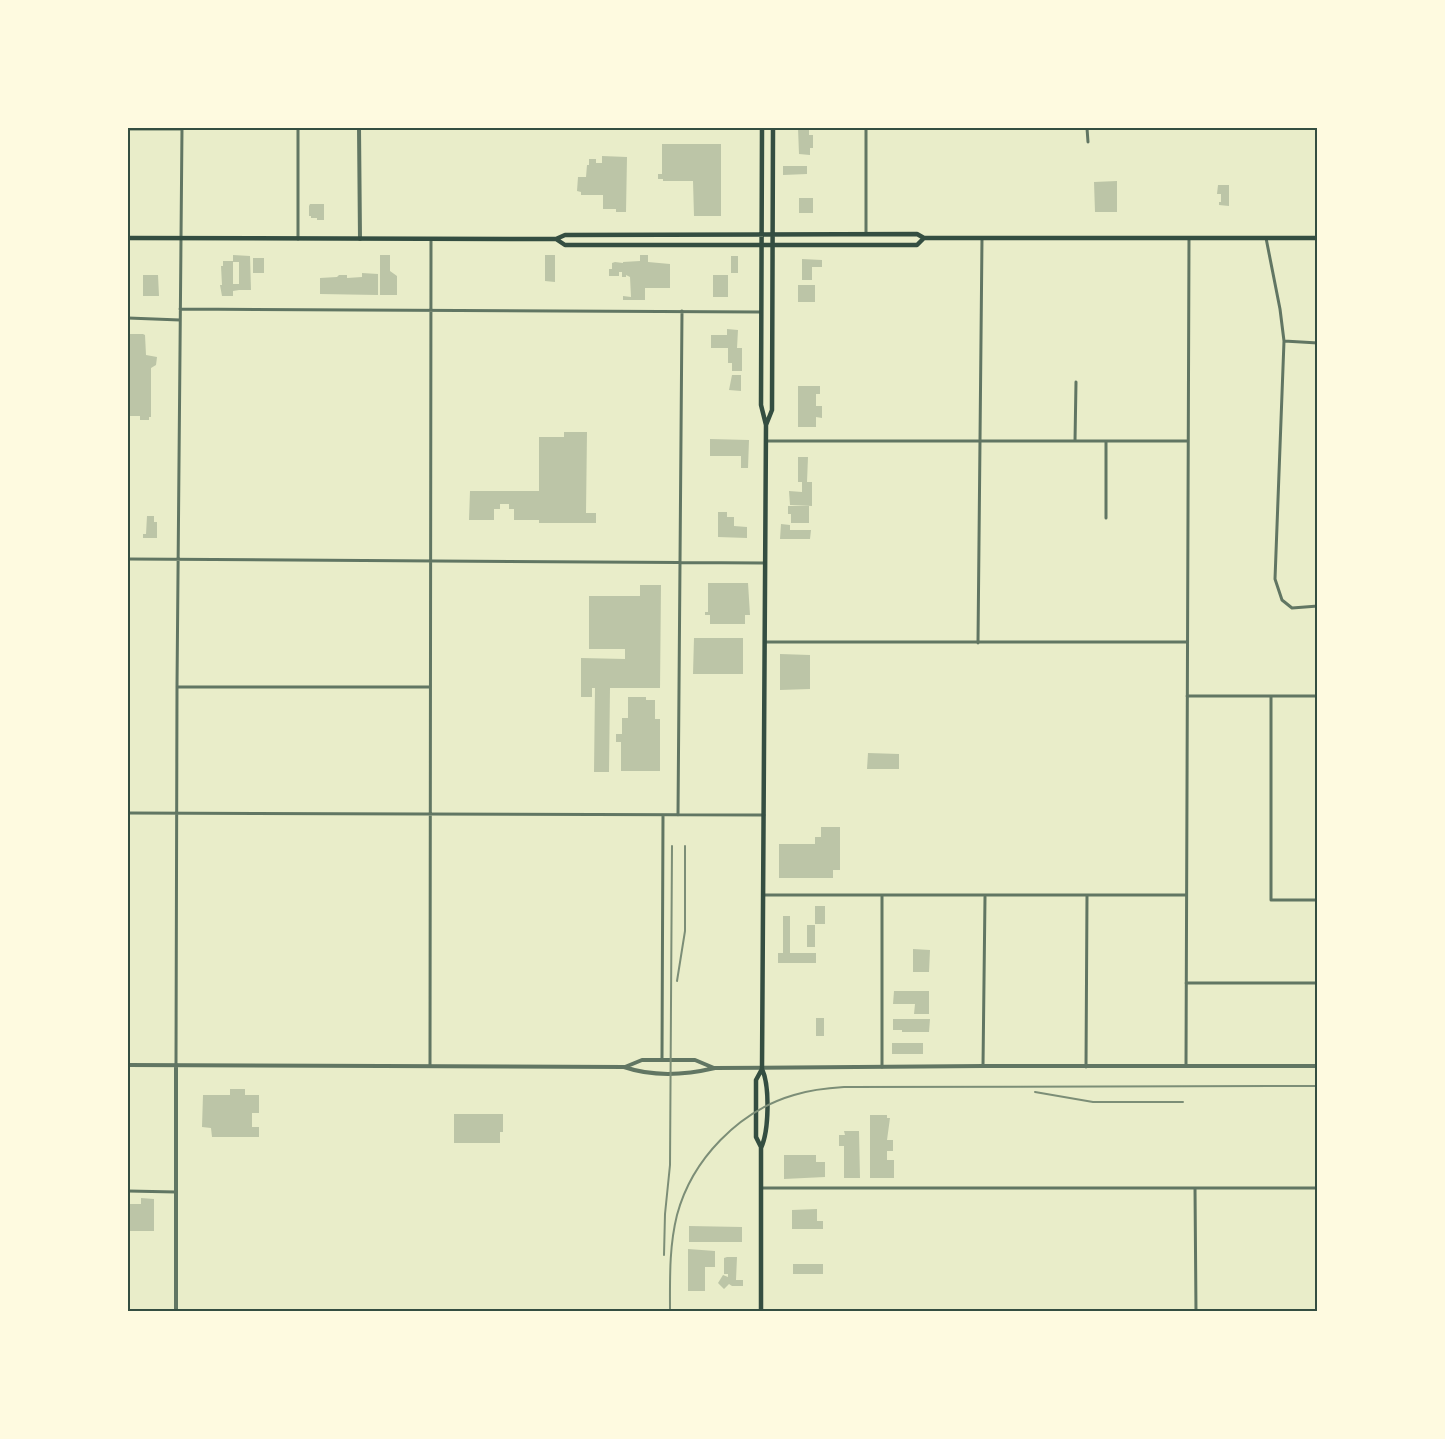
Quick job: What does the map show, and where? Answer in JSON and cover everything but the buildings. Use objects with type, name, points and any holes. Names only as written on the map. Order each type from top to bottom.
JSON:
[{"type":"main road","points":[[761,1148],[766,1137],[766,1078],[762,1069],[766,425],[761,405],[762,128]]},
{"type":"main road","points":[[766,425],[772,410],[773,128]]},
{"type":"main road","points":[[128,238],[431,240],[556,239],[565,235],[763,234],[917,234],[924,238],[1317,238]]},
{"type":"main road","points":[[556,239],[565,245],[763,246],[917,245],[924,238]]},
{"type":"main road","points":[[761,1311],[761,1148],[756,1137],[756,1080],[762,1069]]},
{"type":"street","points":[[128,129],[182,128],[177,687],[176,1311]]},
{"type":"street","points":[[298,128],[298,239]]},
{"type":"street","points":[[359,128],[360,239]]},
{"type":"street","points":[[866,128],[866,234]]},
{"type":"street","points":[[1088,128],[1088,142]]},
{"type":"street","points":[[978,643],[982,238]]},
{"type":"street","points":[[1186,1066],[1189,238]]},
{"type":"street","points":[[1266,238],[1284,341],[1275,579],[1282,600],[1292,608],[1317,606]]},
{"type":"street","points":[[430,1066],[431,240]]},
{"type":"street","points":[[180,309],[761,312]]},
{"type":"street","points":[[678,815],[682,311]]},
{"type":"street","points":[[128,318],[180,320]]},
{"type":"street","points":[[1284,341],[1317,343]]},
{"type":"street","points":[[1075,441],[1076,382]]},
{"type":"street","points":[[766,441],[1188,441]]},
{"type":"street","points":[[1106,441],[1106,518]]},
{"type":"street","points":[[128,559],[766,563]]},
{"type":"street","points":[[766,642],[1187,642]]},
{"type":"street","points":[[177,687],[430,687]]},
{"type":"street","points":[[1187,696],[1317,696]]},
{"type":"street","points":[[1271,696],[1271,900],[1317,900]]},
{"type":"street","points":[[128,813],[764,815]]},
{"type":"street","points":[[662,1060],[663,815]]},
{"type":"street","points":[[764,895],[1186,895]]},
{"type":"street","points":[[882,895],[882,1067]]},
{"type":"street","points":[[1086,1067],[1087,895]]},
{"type":"street","points":[[983,1066],[985,896]]},
{"type":"street","points":[[1186,983],[1317,983]]},
{"type":"street","points":[[624,1067],[642,1060],[695,1060],[715,1068]]},
{"type":"street","points":[[128,1065],[624,1067],[642,1073],[693,1073],[715,1068],[1317,1066]]},
{"type":"street","points":[[761,1188],[1317,1188]]},
{"type":"street","points":[[1195,1188],[1196,1311]]},
{"type":"street","points":[[128,1191],[176,1192]]},
{"type":"railway","points":[[664,1255],[670,1165],[672,846]]},
{"type":"railway","points":[[677,981],[685,931],[685,846]]},
{"type":"railway","points":[[670,1312],[674,1227],[684,1194],[694,1175],[720,1140],[737,1125],[774,1102],[794,1095],[844,1087],[1318,1086]]},
{"type":"railway","points":[[1035,1092],[1093,1102],[1183,1102]]}]
